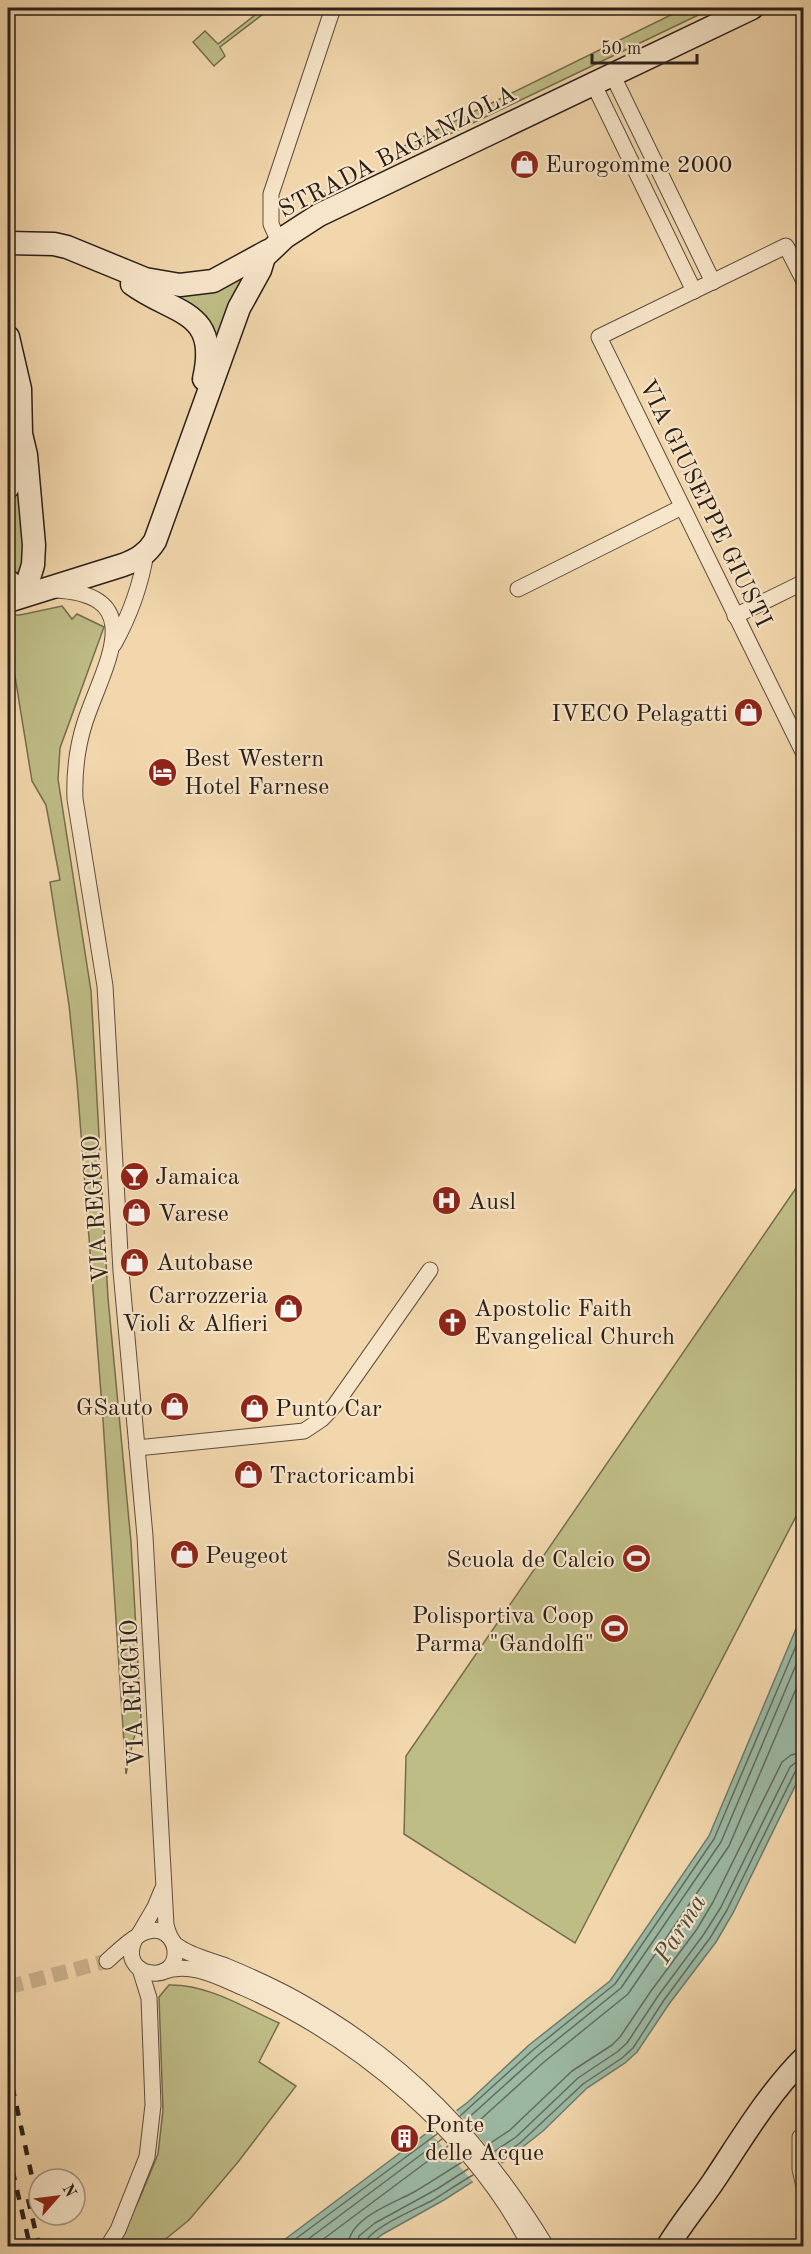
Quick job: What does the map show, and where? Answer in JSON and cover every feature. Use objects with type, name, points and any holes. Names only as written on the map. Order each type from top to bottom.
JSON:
[{"type":"street","points":[[8,243],[39,243],[73,248],[152,281],[172,285],[194,285],[224,276],[273,247],[269,206],[271,194],[333,8]]},
{"type":"street","name":"STRADA BAGANZOLA","points":[[114,644],[120,634],[143,570],[146,553],[155,541],[239,309],[273,247],[320,215],[752,8]]},
{"type":"street","points":[[603,79],[713,282]]},
{"type":"street","points":[[603,79],[694,291],[786,246],[804,281]]},
{"type":"street","points":[[8,258],[39,243]]},
{"type":"street","points":[[110,265],[140,289],[187,314],[203,332],[208,359],[201,390],[197,425]]},
{"type":"street","name":"VIA GIUSEPPE GIUSTI","points":[[694,291],[599,337],[804,754]]},
{"type":"street","points":[[8,337],[20,389],[21,434],[26,455],[34,545],[33,566],[20,591]]},
{"type":"street","points":[[8,487],[14,454],[21,434]]},
{"type":"street","points":[[518,589],[682,507]]},
{"type":"street","points":[[20,591],[123,565],[146,553]]},
{"type":"street","points":[[735,616],[804,582]]},
{"type":"street","name":"VIA REGGIO","points":[[20,591],[76,592],[98,598],[105,604],[110,614],[114,644],[81,735],[76,761],[75,788],[78,821],[105,986],[121,1271],[147,1576],[166,1925],[174,1947],[174,1957],[170,1966],[160,1972],[149,1998]]},
{"type":"street","points":[[137,1448],[304,1431],[322,1419],[335,1405],[430,1270]]},
{"type":"street","name":"VIA REGGIO","points":[[108,2247],[118,2230],[147,2157],[153,2105],[149,1998],[131,1953],[136,1937],[155,1907],[164,1884]]},
{"type":"street","points":[[530,2247],[492,2187],[446,2133],[394,2082],[334,2030],[206,1972],[189,1968],[148,1973],[138,1968],[107,1961],[136,1937],[152,1930],[162,1931],[184,1950],[265,1983],[334,2030],[399,2069],[453,2120],[503,2179],[546,2247]]},
{"type":"street","points":[[657,2247],[673,2238],[777,2088],[804,2058]]},
{"type":"street","points":[[800,2137],[800,2169],[804,2187]]},
{"type":"shaded area","points":[[264,8],[271,8],[220,47],[225,56],[214,66],[193,42],[205,31],[218,44]]},
{"type":"shaded area","points":[[685,8],[713,8],[404,156],[402,147]]},
{"type":"shaded area","points":[[249,271],[215,350],[162,292]]},
{"type":"shaded area","points":[[15,489],[17,489],[27,557],[24,570],[13,574],[8,570],[8,532]]},
{"type":"shaded area","points":[[62,606],[72,619],[77,614],[104,627],[60,748],[58,779],[91,991],[108,1298],[131,1542],[141,1717],[126,1774],[103,1420],[77,1082],[69,1005],[50,882],[60,880],[46,805],[32,781],[12,658],[8,659],[8,615],[20,615]]},
{"type":"shaded area","name":"Polisportiva Coop Parma \"Gandolfi\"","points":[[803,1178],[803,1503],[575,1943],[404,1834],[406,1756]]},
{"type":"shaded area","points":[[169,1985],[198,1988],[240,2004],[279,2023],[259,2062],[296,2086],[238,2162],[189,2220],[157,2246],[116,2246],[139,2200],[158,2154],[163,2110],[159,1997]]},
{"type":"water","name":"Parma","points":[[803,1612],[803,1770],[733,1913],[716,1942],[669,2004],[637,2052],[625,2063],[587,2088],[543,2131],[505,2161],[444,2200],[383,2234],[367,2246],[276,2246],[468,2102],[529,2045],[610,1981],[709,1836]]},
{"type":"pier","points":[[455,2109],[504,2166],[475,2184],[427,2129]]},
{"type":"tunnel","points":[[8,1987],[107,1961]]},
{"type":"railway","points":[[8,2067],[30,2167]]},
{"type":"railway","points":[[8,2151],[30,2246]]},
{"type":"railway","points":[[35,2227],[39,2246]]},
{"type":"place","name":"Eurogomme 2000","points":[[524,164]]},
{"type":"place","name":"IVECO Pelagatti","points":[[749,713]]},
{"type":"place","name":"Best Western Hotel Farnese","points":[[163,772]]},
{"type":"place","name":"Jamaica","points":[[134,1176]]},
{"type":"place","name":"Ausl","points":[[447,1201]]},
{"type":"place","name":"Varese","points":[[137,1213]]},
{"type":"place","name":"Autobase","points":[[135,1262]]},
{"type":"place","name":"Carrozzeria Violi & Alfieri","points":[[289,1309]]},
{"type":"place","name":"Apostolic Faith Evangelical Church","points":[[453,1322]]},
{"type":"place","name":"GSauto","points":[[174,1407]]},
{"type":"place","name":"Punto Car","points":[[254,1408]]},
{"type":"place","name":"Tractoricambi","points":[[248,1475]]},
{"type":"place","name":"Peugeot","points":[[184,1555]]},
{"type":"place","name":"Scuola de Calcio","points":[[636,1559]]},
{"type":"place","name":"Polisportiva Coop Parma \"Gandolfi\"","points":[[615,1629]]},
{"type":"place","name":"Ponte delle Acque","points":[[404,2138]]}]
